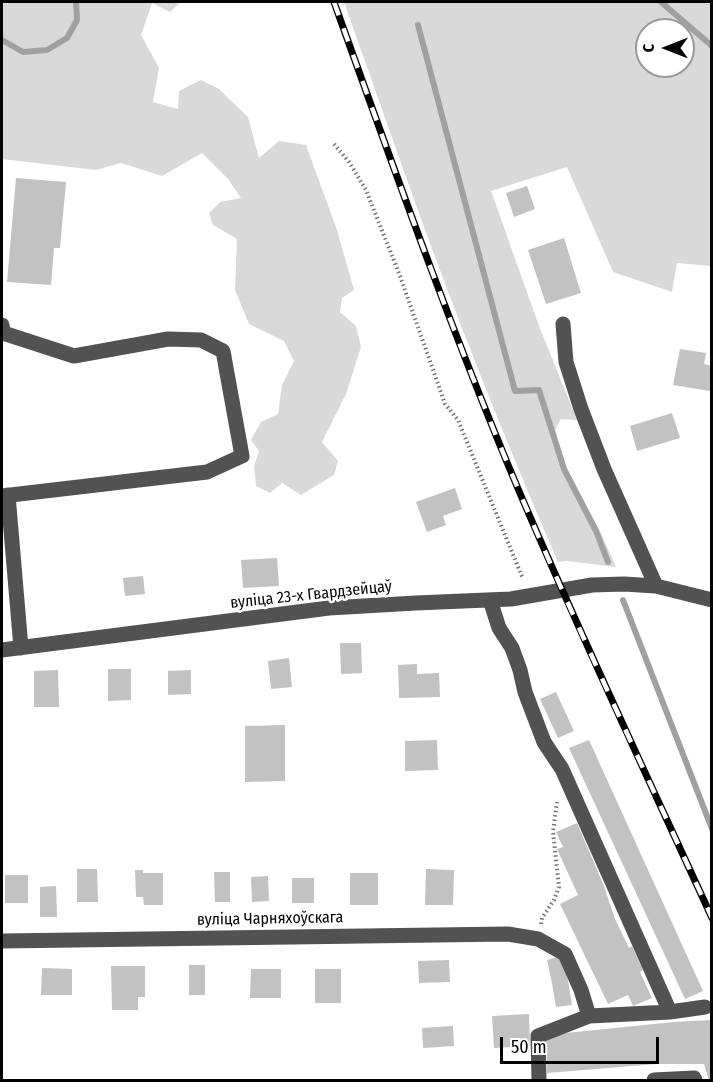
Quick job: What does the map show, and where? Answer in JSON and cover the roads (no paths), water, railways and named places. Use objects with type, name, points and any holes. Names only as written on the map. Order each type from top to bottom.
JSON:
[{"type":"street","points":[[563,324],[566,362],[581,409],[604,469],[656,586]]},
{"type":"street","points":[[2,325],[3,333],[74,356],[168,339],[201,340],[223,351],[242,456],[207,472],[5,495],[21,648]]},
{"type":"street","name":"вуліца 23-х Гвардзейцаў","points":[[2,650],[329,608],[530,597],[592,585],[656,586],[711,600]]},
{"type":"street","points":[[490,600],[499,628],[512,648],[525,692],[544,742],[562,769],[670,1012]]},
{"type":"street","name":"вуліца Чарняхоўскага","points":[[2,941],[508,933],[538,939],[565,954],[581,990],[589,1016]]},
{"type":"street","points":[[539,1080],[538,1036],[589,1016],[670,1012],[705,1007]]},
{"type":"street","points":[[654,1080],[694,1078],[695,1080]]},
{"type":"waterway","points":[[2,40],[23,52],[47,50],[67,38],[77,20],[76,2]]},
{"type":"waterway","points":[[661,2],[712,46]]},
{"type":"waterway","points":[[418,25],[515,391],[539,390],[564,469],[596,531],[608,562]]},
{"type":"waterway","points":[[623,600],[712,829]]},
{"type":"railway","points":[[334,2],[423,248],[519,491],[712,918]]}]
